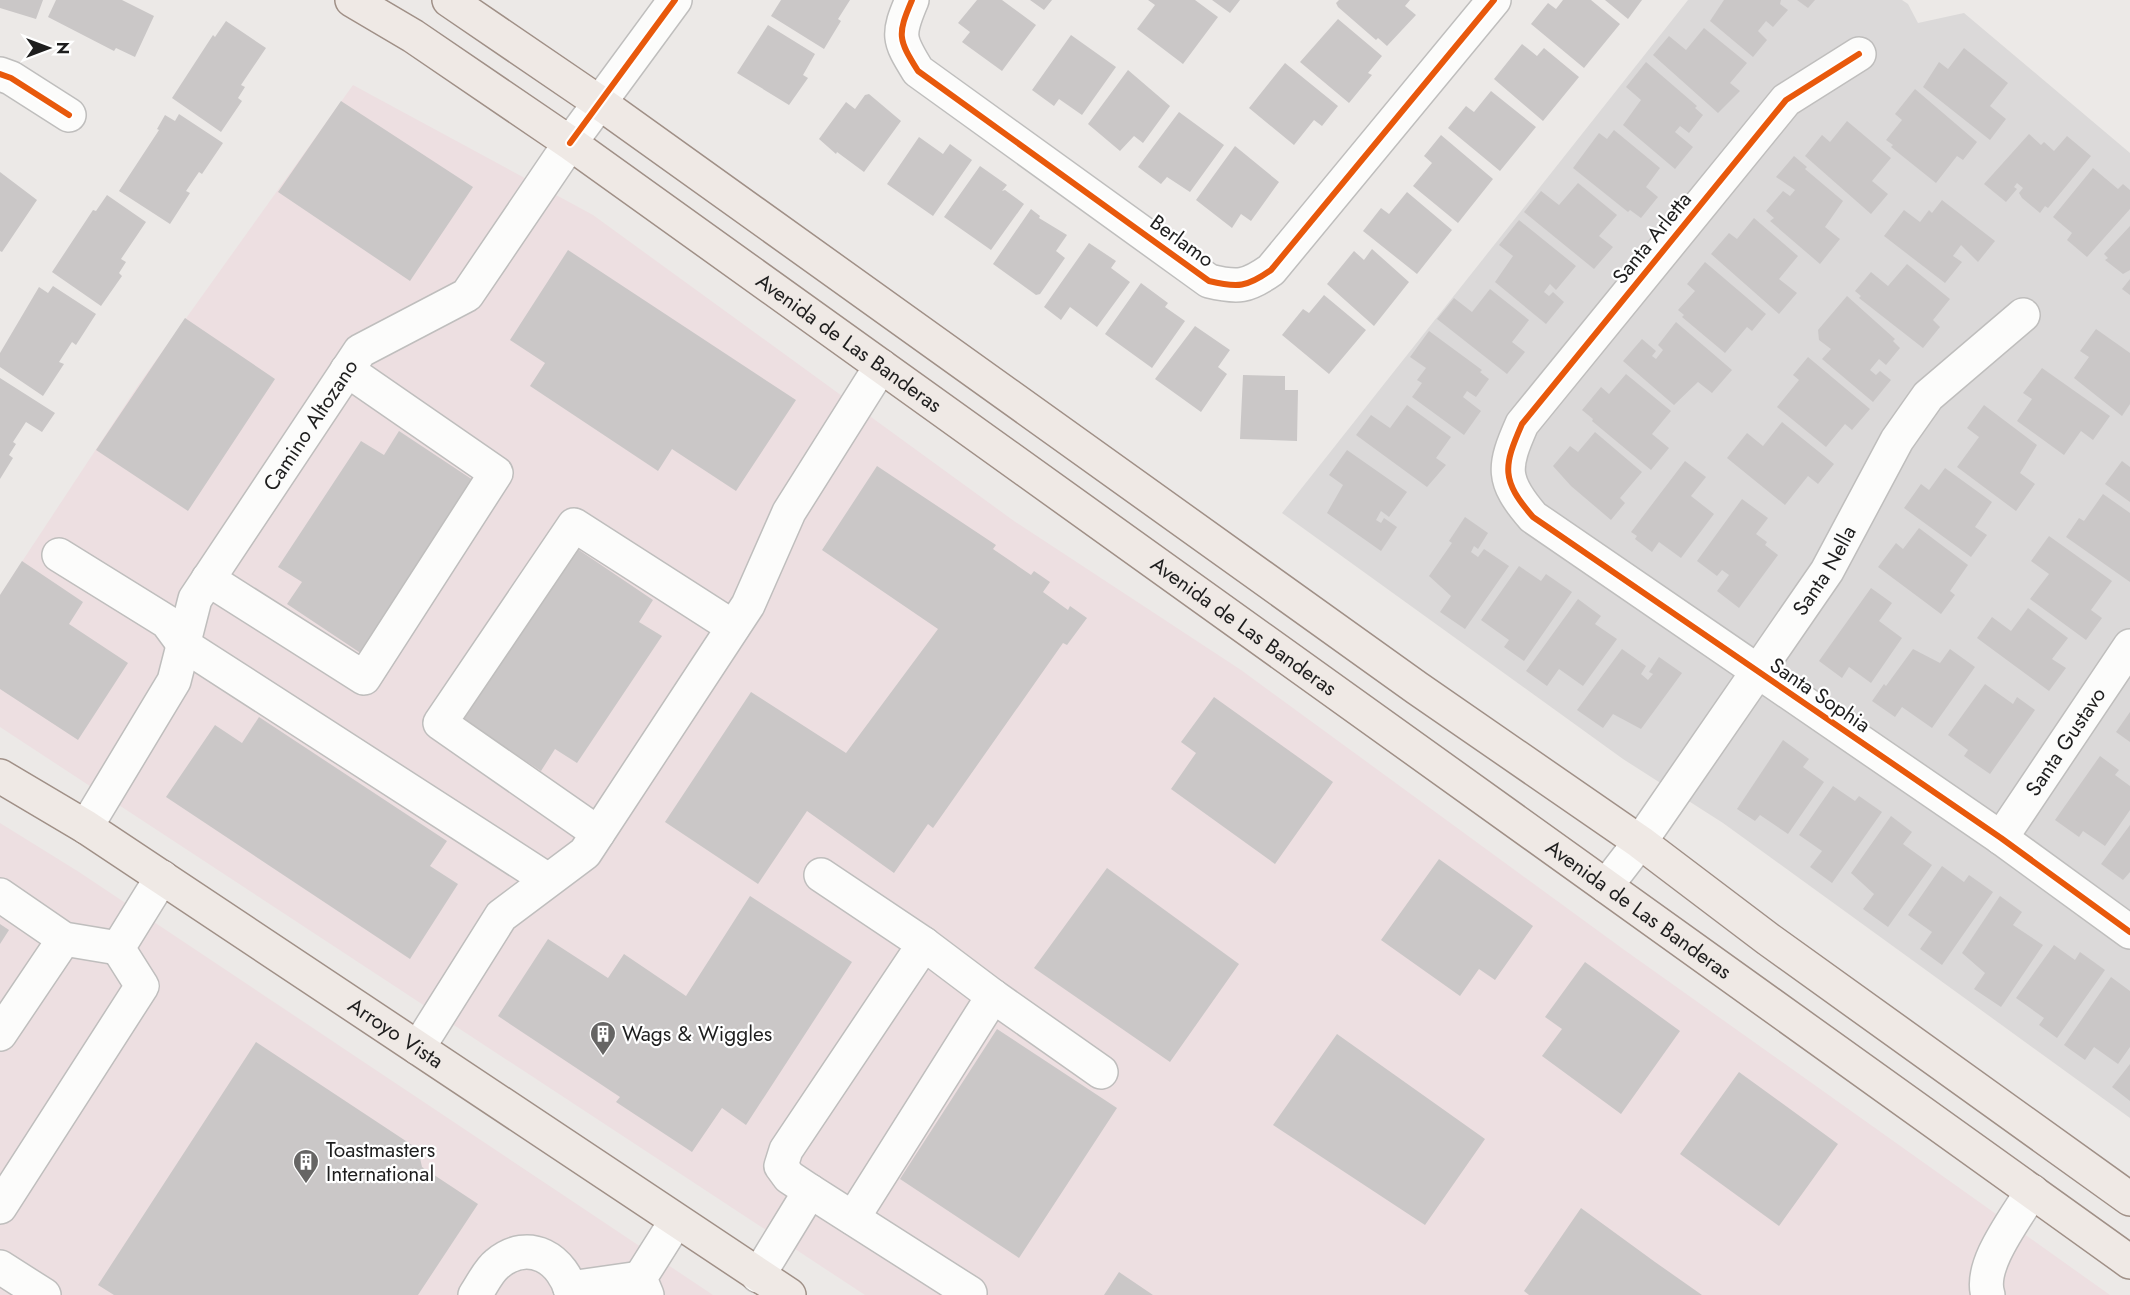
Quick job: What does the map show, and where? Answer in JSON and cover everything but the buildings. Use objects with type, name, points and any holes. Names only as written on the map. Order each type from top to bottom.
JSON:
[{"type":"main road","name":"Avenida de Las Banderas","points":[[352,0],[412,36],[570,144],[2130,1262]]},
{"type":"main road","points":[[449,0],[600,103],[1417,688],[1640,842],[1777,946],[2130,1199]]},
{"type":"main road","name":"Arroyo Vista","points":[[0,776],[86,827],[789,1295]]},
{"type":"main road","points":[[2032,1191],[2064,1195],[2088,1207],[2130,1235]]},
{"type":"street","name":"Camino Altozano","points":[[86,827],[174,681],[195,598],[346,370],[360,351],[467,296],[570,144],[675,0]]},
{"type":"street","name":"Berlamo","points":[[912,0],[901,26],[903,48],[918,71],[1209,281],[1229,286],[1251,284],[1271,270],[1494,0]]},
{"type":"street","name":"Santa Arletta","points":[[1508,472],[1509,453],[1522,424],[1786,100],[1859,54]]},
{"type":"street","points":[[0,74],[11,78],[69,115]]},
{"type":"street","name":"Santa Nella","points":[[1606,886],[1640,842],[1827,571],[1897,440],[1928,396],[2023,315]]},
{"type":"street","points":[[418,1048],[501,916],[585,853],[748,605],[789,512],[881,366]]},
{"type":"street","points":[[208,579],[364,678],[496,473],[346,370]]},
{"type":"street","name":"Santa Sophia","points":[[1508,472],[1514,495],[1533,517],[2001,838],[2130,932]]},
{"type":"street","points":[[598,833],[440,723],[574,525],[734,627]]},
{"type":"street","points":[[59,555],[167,622],[184,645],[548,880]]},
{"type":"street","name":"Santa Gustavo","points":[[2001,838],[2130,646]]},
{"type":"street","points":[[821,875],[924,944],[1101,1072]]},
{"type":"street","points":[[118,948],[162,878]]},
{"type":"street","points":[[0,895],[64,939],[118,948],[142,986],[0,1207]]},
{"type":"street","points":[[0,1034],[64,939]]},
{"type":"street","points":[[924,944],[786,1150],[781,1166],[789,1177],[970,1293]]},
{"type":"street","points":[[853,1218],[993,996]]},
{"type":"street","points":[[758,1276],[810,1191]]},
{"type":"street","points":[[1988,1295],[1986,1288],[1993,1254],[2032,1191]]},
{"type":"street","points":[[475,1295],[495,1265],[507,1257],[521,1253],[536,1253],[550,1259],[561,1269],[571,1292],[644,1286],[676,1221]]},
{"type":"street","points":[[0,1266],[44,1295]]},
{"type":"shaded area","points":[[1688,0],[1902,0],[1908,4],[1918,23],[1964,13],[2130,153],[2130,1118],[1723,823],[1623,759],[1282,513]]},
{"type":"shaded area","points":[[353,85],[593,215],[1014,521],[1241,670],[1623,949],[2110,1295],[865,1295],[0,727],[0,595],[139,384]]},
{"type":"shaded area","points":[[0,823],[79,872],[713,1295],[0,1295]]},
{"type":"cycle path","points":[[570,143],[675,0]]},
{"type":"cycle path","points":[[912,0],[904,21],[902,37],[903,44],[918,71],[1209,281],[1228,285],[1248,283],[1271,270],[1494,0]]},
{"type":"cycle path","points":[[1859,54],[1786,100],[1522,424],[1511,451],[1508,473],[1510,483],[1533,517],[2001,838],[2130,932]]},
{"type":"cycle path","points":[[0,74],[11,78],[69,115]]},
{"type":"place","name":"Wags & Wiggles","points":[[603,1057]]},
{"type":"place","name":"Toastmasters International","points":[[306,1185]]}]
